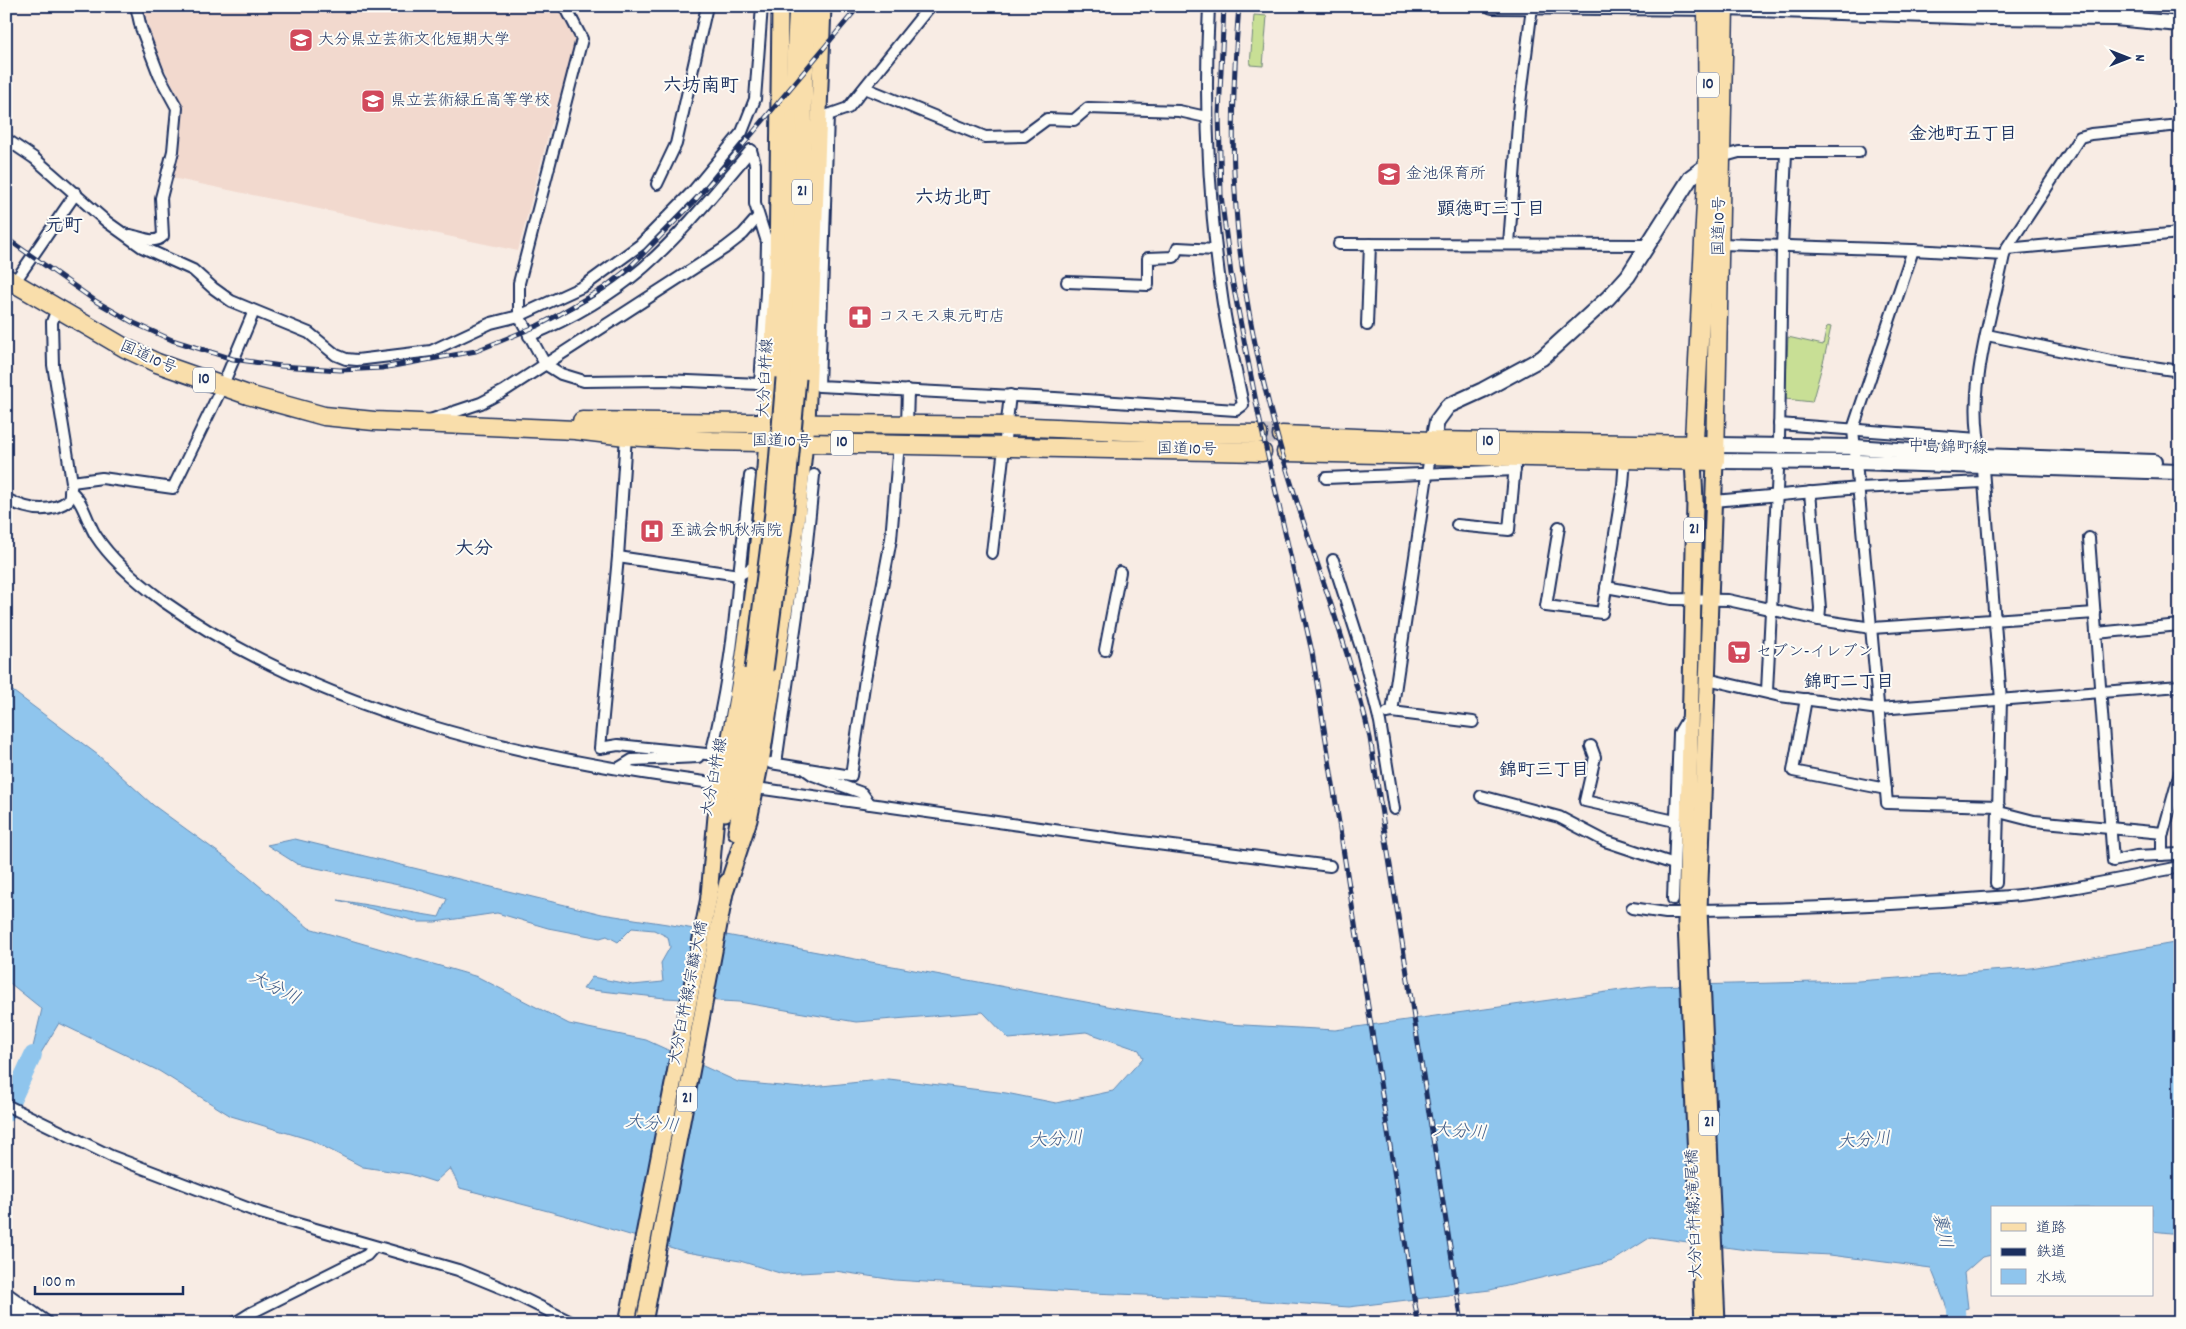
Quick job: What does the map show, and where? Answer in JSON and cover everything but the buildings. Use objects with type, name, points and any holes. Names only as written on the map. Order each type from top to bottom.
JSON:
[{"type":"highway","name":"国道10号","points":[[1694,452],[1714,160],[1716,7]]},
{"type":"highway","name":"国道10号","points":[[1714,160],[1720,244],[1715,453]]},
{"type":"highway","name":"国道10号","points":[[10,280],[125,348],[184,374],[272,403],[324,416],[374,421],[575,430],[626,436],[804,443],[899,443],[1262,452]]},
{"type":"highway","name":"国道10号","points":[[422,422],[531,420],[1008,426],[1170,433],[1258,434]]},
{"type":"highway","name":"10","points":[[1282,435],[1431,448],[1515,463],[1625,459],[1694,452]]},
{"type":"highway","name":"10","points":[[1286,452],[1431,448],[1715,453]]},
{"type":"main road","points":[[737,791],[742,669],[755,566],[769,423],[777,272],[780,6]]},
{"type":"main road","name":"大分臼杵線","points":[[791,378],[789,261],[791,123],[797,6]]},
{"type":"main road","name":"大分臼杵線","points":[[709,896],[737,791],[759,670],[773,512],[791,378],[810,6]]},
{"type":"main road","points":[[737,791],[777,672],[799,557],[804,443],[807,424],[821,172],[823,6]]},
{"type":"main road","name":"21","points":[[1693,917],[1690,714],[1694,452]]},
{"type":"main road","name":"21","points":[[1693,917],[1711,599],[1715,453]]},
{"type":"main road","name":"大分臼杵線;宗麟大橋","points":[[646,1316],[726,890],[749,820],[737,791]]},
{"type":"main road","name":"大分臼杵線;宗麟大橋","points":[[627,1323],[709,896]]},
{"type":"main road","name":"大分臼杵線;滝尾橋","points":[[1693,917],[1703,1323]]},
{"type":"main road","name":"大分臼杵線;滝尾橋","points":[[1693,917],[1717,1323]]},
{"type":"street","points":[[124,234],[150,240],[158,240],[163,236],[162,198],[172,151],[177,108],[158,75],[141,28],[136,6]]},
{"type":"street","points":[[529,336],[579,312],[641,269],[678,234],[751,150],[755,164],[755,204],[767,242],[768,261],[760,384],[664,380],[584,381],[561,374],[546,364],[529,336],[519,316],[519,283],[582,39],[565,6]]},
{"type":"street","points":[[658,184],[676,144],[707,6]]},
{"type":"street","points":[[6,139],[28,153],[142,247],[193,270],[222,296],[309,333],[336,355],[346,359],[357,360],[431,351],[491,323],[519,316],[584,286],[640,245],[694,190],[742,132],[755,99],[762,6]]},
{"type":"street","points":[[930,6],[848,108],[828,115],[821,172],[819,386],[1010,395],[1236,410],[1243,405],[1222,299],[1216,250],[1206,117],[1205,73],[1209,6]]},
{"type":"street","points":[[1492,6],[1532,8],[1716,7],[2085,12],[2180,24]]},
{"type":"street","points":[[1509,244],[1519,111],[1532,8]]},
{"type":"street","points":[[865,88],[985,137],[1024,136],[1047,119],[1074,120],[1088,108],[1179,111],[1206,117]]},
{"type":"street","points":[[1996,883],[2001,700],[1982,461],[1978,439],[1977,383],[1981,353],[1987,335],[2005,252],[2080,137],[2091,134],[2180,125]]},
{"type":"street","points":[[1392,712],[1431,448],[1437,421],[1448,406],[1483,390],[1542,358],[1608,298],[1628,276],[1691,177],[1714,160],[1739,152],[1859,152]]},
{"type":"street","points":[[1779,440],[1782,247],[1786,152]]},
{"type":"street","points":[[10,280],[76,193]]},
{"type":"street","points":[[422,422],[481,403],[546,364],[725,248],[743,234],[758,217]]},
{"type":"street","points":[[1720,244],[2005,252],[2180,233]]},
{"type":"street","points":[[1339,244],[1648,245]]},
{"type":"street","points":[[1367,325],[1370,244]]},
{"type":"street","points":[[1067,282],[1148,285],[1148,258],[1174,257],[1178,248],[1216,250]]},
{"type":"street","points":[[1913,250],[1853,429],[1887,803],[1999,809],[2034,821],[2163,833]]},
{"type":"street","points":[[6,499],[15,504],[42,510],[58,508],[69,500],[71,487],[53,365],[52,322],[57,309]]},
{"type":"street","points":[[71,487],[102,478],[173,488],[222,387],[254,311]]},
{"type":"street","points":[[1987,335],[2110,361],[2180,371]]},
{"type":"street","points":[[906,425],[908,390]]},
{"type":"street","points":[[992,553],[1008,426],[1010,395]]},
{"type":"street","points":[[1779,424],[1978,439]]},
{"type":"street","points":[[619,768],[632,760],[716,755],[618,745],[600,748],[618,557],[626,436]]},
{"type":"street","points":[[814,475],[799,557],[773,763],[851,776],[865,679],[891,539],[899,443]]},
{"type":"street","name":"中島錦町線","points":[[1715,453],[1855,447],[1982,461],[2180,472]]},
{"type":"street","name":"中島錦町線","points":[[1715,453],[1856,462],[2180,463]]},
{"type":"street","points":[[1559,527],[1546,606],[1602,613],[1623,485],[1625,459]]},
{"type":"street","points":[[1326,478],[1427,474],[1515,463],[1509,530],[1457,525]]},
{"type":"street","points":[[1768,691],[1778,470]]},
{"type":"street","points":[[712,754],[734,631],[750,476]]},
{"type":"street","points":[[1714,501],[1858,488],[1983,482]]},
{"type":"street","points":[[71,487],[82,504],[85,518],[97,538],[132,575],[169,605],[251,655],[309,682],[406,717],[512,747],[737,791],[870,804],[1330,866]]},
{"type":"street","points":[[1810,492],[1820,608],[1819,620]]},
{"type":"street","points":[[2089,538],[2112,861],[2136,856],[2180,854]]},
{"type":"street","points":[[618,557],[739,576],[755,566]]},
{"type":"street","points":[[1333,560],[1362,651],[1378,715],[1394,808]]},
{"type":"street","points":[[1105,650],[1120,572]]},
{"type":"street","points":[[1606,587],[1672,599],[1728,600],[1819,620],[1872,628],[2095,613]]},
{"type":"street","points":[[2096,632],[2180,625]]},
{"type":"street","points":[[1707,679],[1768,691],[1780,696],[1879,709],[2101,694],[2180,686]]},
{"type":"street","points":[[1806,699],[1793,771],[1886,789]]},
{"type":"street","points":[[1378,715],[1392,712],[1472,722]]},
{"type":"street","points":[[1674,899],[1679,733],[1690,714]]},
{"type":"street","points":[[1590,746],[1595,757],[1585,801],[1675,821]]},
{"type":"street","points":[[801,767],[812,775],[862,793],[870,804]]},
{"type":"street","points":[[2162,855],[2163,833],[2180,772]]},
{"type":"street","points":[[1481,796],[1559,817],[1605,842],[1674,864]]},
{"type":"street","points":[[1632,908],[1693,917],[1997,897],[2098,882],[2180,866]]},
{"type":"street","points":[[6,1105],[111,1156],[260,1213],[374,1248],[458,1270],[502,1288],[573,1323]]},
{"type":"street","points":[[235,1323],[251,1312],[367,1255],[374,1248]]},
{"type":"street","points":[[6,1295],[45,1323]]},
{"type":"street","points":[[6,1308],[26,1323]]},
{"type":"shaded area","points":[[143,6],[558,6],[577,42],[549,132],[518,251],[172,178],[178,151],[182,104],[154,47]]},
{"type":"green space","points":[[1254,15],[1267,16],[1263,66],[1250,65]]},
{"type":"green space","points":[[1827,326],[1831,327],[1812,402],[1785,399],[1788,337],[1823,345]]},
{"type":"water","name":"大分川","points":[[6,686],[98,755],[153,805],[230,861],[309,928],[478,977],[569,1024],[646,1040],[738,1082],[802,1088],[889,1079],[1006,1093],[1056,1103],[1113,1091],[1143,1058],[1139,1050],[1086,1032],[1009,1039],[983,1012],[856,1022],[739,1002],[665,998],[583,989],[592,977],[633,985],[663,982],[661,963],[670,947],[668,937],[654,930],[632,928],[618,942],[607,936],[600,938],[548,928],[497,913],[435,922],[419,922],[338,900],[439,917],[447,899],[413,888],[297,864],[267,845],[295,839],[602,914],[667,924],[1118,1008],[1226,1024],[1335,1030],[1650,986],[1858,981],[2031,968],[2180,942],[2180,1234],[2154,1231],[2154,1206],[1991,1206],[1991,1255],[1982,1257],[1964,1273],[1968,1308],[1949,1313],[1931,1268],[1830,1255],[1754,1251],[1651,1237],[1613,1261],[1490,1290],[1349,1307],[895,1280],[835,1271],[783,1274],[740,1261],[686,1252],[567,1216],[460,1188],[450,1168],[435,1182],[410,1174],[363,1167],[311,1140],[231,1116],[159,1071],[59,1023],[27,1076],[21,1073],[33,1047],[42,1009],[6,980]]},
{"type":"waterway","points":[[6,1113],[33,1055]]},
{"type":"waterway","name":"裏川","points":[[1954,1288],[1957,1323]]},
{"type":"tunnel","points":[[742,132],[751,150]]},
{"type":"tunnel","points":[[1258,434],[1282,435]]},
{"type":"railway","points":[[6,238],[97,302],[134,323],[172,340],[233,359],[281,366],[340,370],[382,368],[476,351],[537,326],[558,315],[604,288],[628,269],[690,206],[859,6]]},
{"type":"railway","points":[[1224,6],[1219,114],[1221,195],[1231,274],[1259,417],[1312,652],[1418,1323]]},
{"type":"railway","points":[[1239,6],[1233,145],[1240,255],[1250,320],[1280,446],[1339,628],[1370,738],[1462,1323]]},
{"type":"place","name":"大分県立芸術文化短期大学","points":[[301,40]]},
{"type":"place","name":"県立芸術緑丘高等学校","points":[[373,101]]},
{"type":"place","name":"金池保育所","points":[[1389,174]]},
{"type":"place","name":"コスモス東元町店","points":[[860,317]]},
{"type":"place","name":"至誠会帆秋病院","points":[[652,531]]},
{"type":"place","name":"セブン-イレブン","points":[[1739,652]]},
{"type":"district","name":"六坊南町","points":[[701,87]]},
{"type":"district","name":"金池町五丁目","points":[[1963,135]]},
{"type":"district","name":"六坊北町","points":[[953,199]]},
{"type":"district","name":"顕徳町三丁目","points":[[1491,210]]},
{"type":"district","name":"元町","points":[[64,227]]},
{"type":"district","name":"大分","points":[[474,550]]},
{"type":"district","name":"錦町二丁目","points":[[1849,683]]},
{"type":"district","name":"錦町三丁目","points":[[1544,771]]}]
